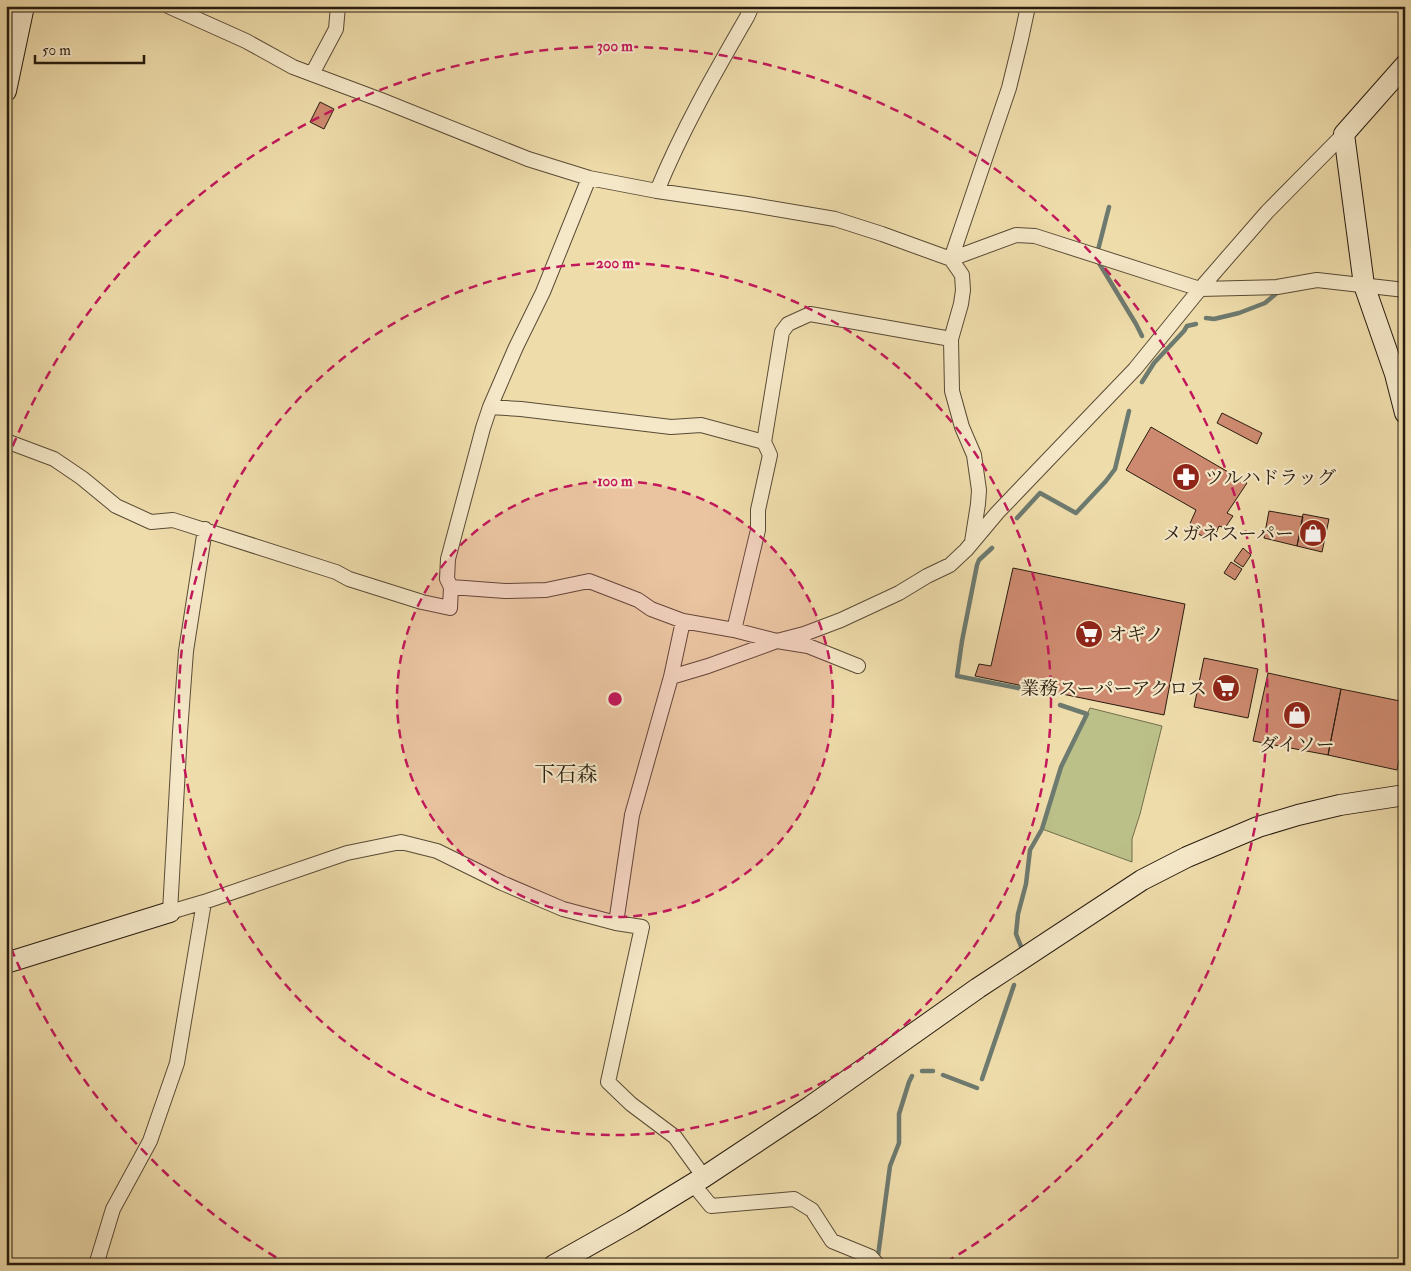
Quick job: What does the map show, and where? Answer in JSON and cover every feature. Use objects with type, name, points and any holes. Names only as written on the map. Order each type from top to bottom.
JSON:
[{"type":"street","points":[[6,91],[24,6]]},
{"type":"street","points":[[168,6],[246,41],[293,67],[528,159],[589,178],[657,191],[834,219],[952,259],[962,275],[963,290],[951,339],[952,391],[962,427],[974,454],[979,490],[972,542]]},
{"type":"street","points":[[312,74],[336,30],[338,6]]},
{"type":"street","points":[[657,191],[673,153],[702,95],[752,6]]},
{"type":"street","points":[[952,259],[1009,88],[1027,11],[1026,6]]},
{"type":"street","points":[[671,677],[777,641],[804,634],[841,620],[950,565],[966,550],[997,513],[1135,369],[1200,288],[1267,212],[1344,134],[1405,64]]},
{"type":"street","points":[[1344,134],[1364,285],[1405,413]]},
{"type":"street","points":[[6,441],[54,459],[82,478],[116,506],[151,522],[173,520],[205,529],[336,572],[349,579],[422,602],[450,608],[451,588],[447,579],[448,559],[483,428],[490,407],[542,292],[589,178]]},
{"type":"street","points":[[952,259],[1016,235],[1035,236],[1200,288],[1277,287],[1317,280],[1405,290]]},
{"type":"street","points":[[734,630],[758,530],[758,510],[770,455],[764,442],[782,332],[788,324],[810,314],[951,339]]},
{"type":"street","points":[[490,407],[671,427],[701,425],[764,442]]},
{"type":"street","points":[[170,912],[186,660],[205,529]]},
{"type":"street","points":[[451,588],[505,591],[546,590],[589,581],[638,600],[651,609],[683,621],[808,646],[858,666]]},
{"type":"street","points":[[616,923],[632,815],[671,677],[683,621]]},
{"type":"street","points":[[554,1265],[632,1221],[698,1180],[811,1106],[978,988],[1142,880],[1187,857],[1258,827],[1340,805],[1405,795]]},
{"type":"street","points":[[6,964],[204,902],[347,853],[401,842],[438,851],[502,883],[564,909],[616,923],[642,927],[608,1082],[631,1104],[675,1137],[711,1206],[794,1199],[812,1210],[832,1241],[871,1257],[878,1265]]},
{"type":"street","points":[[96,1265],[113,1209],[150,1141],[177,1063],[204,902]]},
{"type":"green space","points":[[1090,708],[1162,726],[1132,839],[1132,862],[1042,829],[1061,767]]},
{"type":"building","points":[[320,102],[334,109],[324,129],[310,122]]},
{"type":"building","points":[[1222,413],[1262,433],[1257,444],[1217,423]]},
{"type":"building","name":"ツルハドラッグ","points":[[1151,427],[1247,483],[1227,513],[1233,516],[1225,528],[1219,526],[1216,533],[1209,530],[1205,537],[1196,533],[1188,528],[1196,510],[1126,470]]},
{"type":"building","points":[[1269,511],[1303,517],[1297,546],[1264,538]]},
{"type":"building","name":"メガネスーパー","points":[[1303,514],[1329,519],[1322,552],[1297,546]]},
{"type":"building","points":[[1243,548],[1251,555],[1243,567],[1234,561]]},
{"type":"building","points":[[1231,562],[1242,569],[1235,580],[1224,573]]},
{"type":"building","name":"オギノ","points":[[1013,568],[1185,604],[1164,715],[975,676],[979,664],[991,666]]},
{"type":"building","name":"業務スーパーアクロス","points":[[1204,658],[1258,669],[1248,718],[1194,707]]},
{"type":"building","name":"ダイソー","points":[[1268,673],[1341,689],[1328,755],[1253,741]]},
{"type":"building","points":[[1341,689],[1405,702],[1405,733],[1397,770],[1328,755]]},
{"type":"waterway","points":[[1098,250],[1109,207]]},
{"type":"waterway","points":[[1099,263],[1142,336]]},
{"type":"waterway","points":[[1206,318],[1214,319],[1239,313],[1265,303],[1278,292]]},
{"type":"waterway","points":[[1142,382],[1154,363],[1187,326],[1196,324]]},
{"type":"waterway","points":[[1017,518],[1040,493],[1076,513],[1115,469],[1129,411]]},
{"type":"waterway","points":[[992,548],[979,560],[977,565],[957,676],[1028,690]]},
{"type":"waterway","points":[[1022,949],[1016,934],[1018,914],[1026,884],[1030,850],[1042,829],[1061,767],[1087,714],[1060,705]]},
{"type":"waterway","points":[[982,1079],[1014,985]]},
{"type":"waterway","points":[[922,1071],[933,1071]]},
{"type":"waterway","points":[[943,1075],[977,1088]]},
{"type":"waterway","points":[[878,1256],[890,1166],[899,1143],[899,1114],[912,1076]]},
{"type":"waterway","points":[[1402,1265],[1405,1259]]},
{"type":"place","name":"ツルハドラッグ","points":[[1186,477]]},
{"type":"place","name":"メガネスーパー","points":[[1313,533]]},
{"type":"place","name":"オギノ","points":[[1089,634]]},
{"type":"place","name":"業務スーパーアクロス","points":[[1226,688]]},
{"type":"place","name":"ダイソー","points":[[1297,715]]},
{"type":"district","name":"下石森","points":[[566,774]]}]
